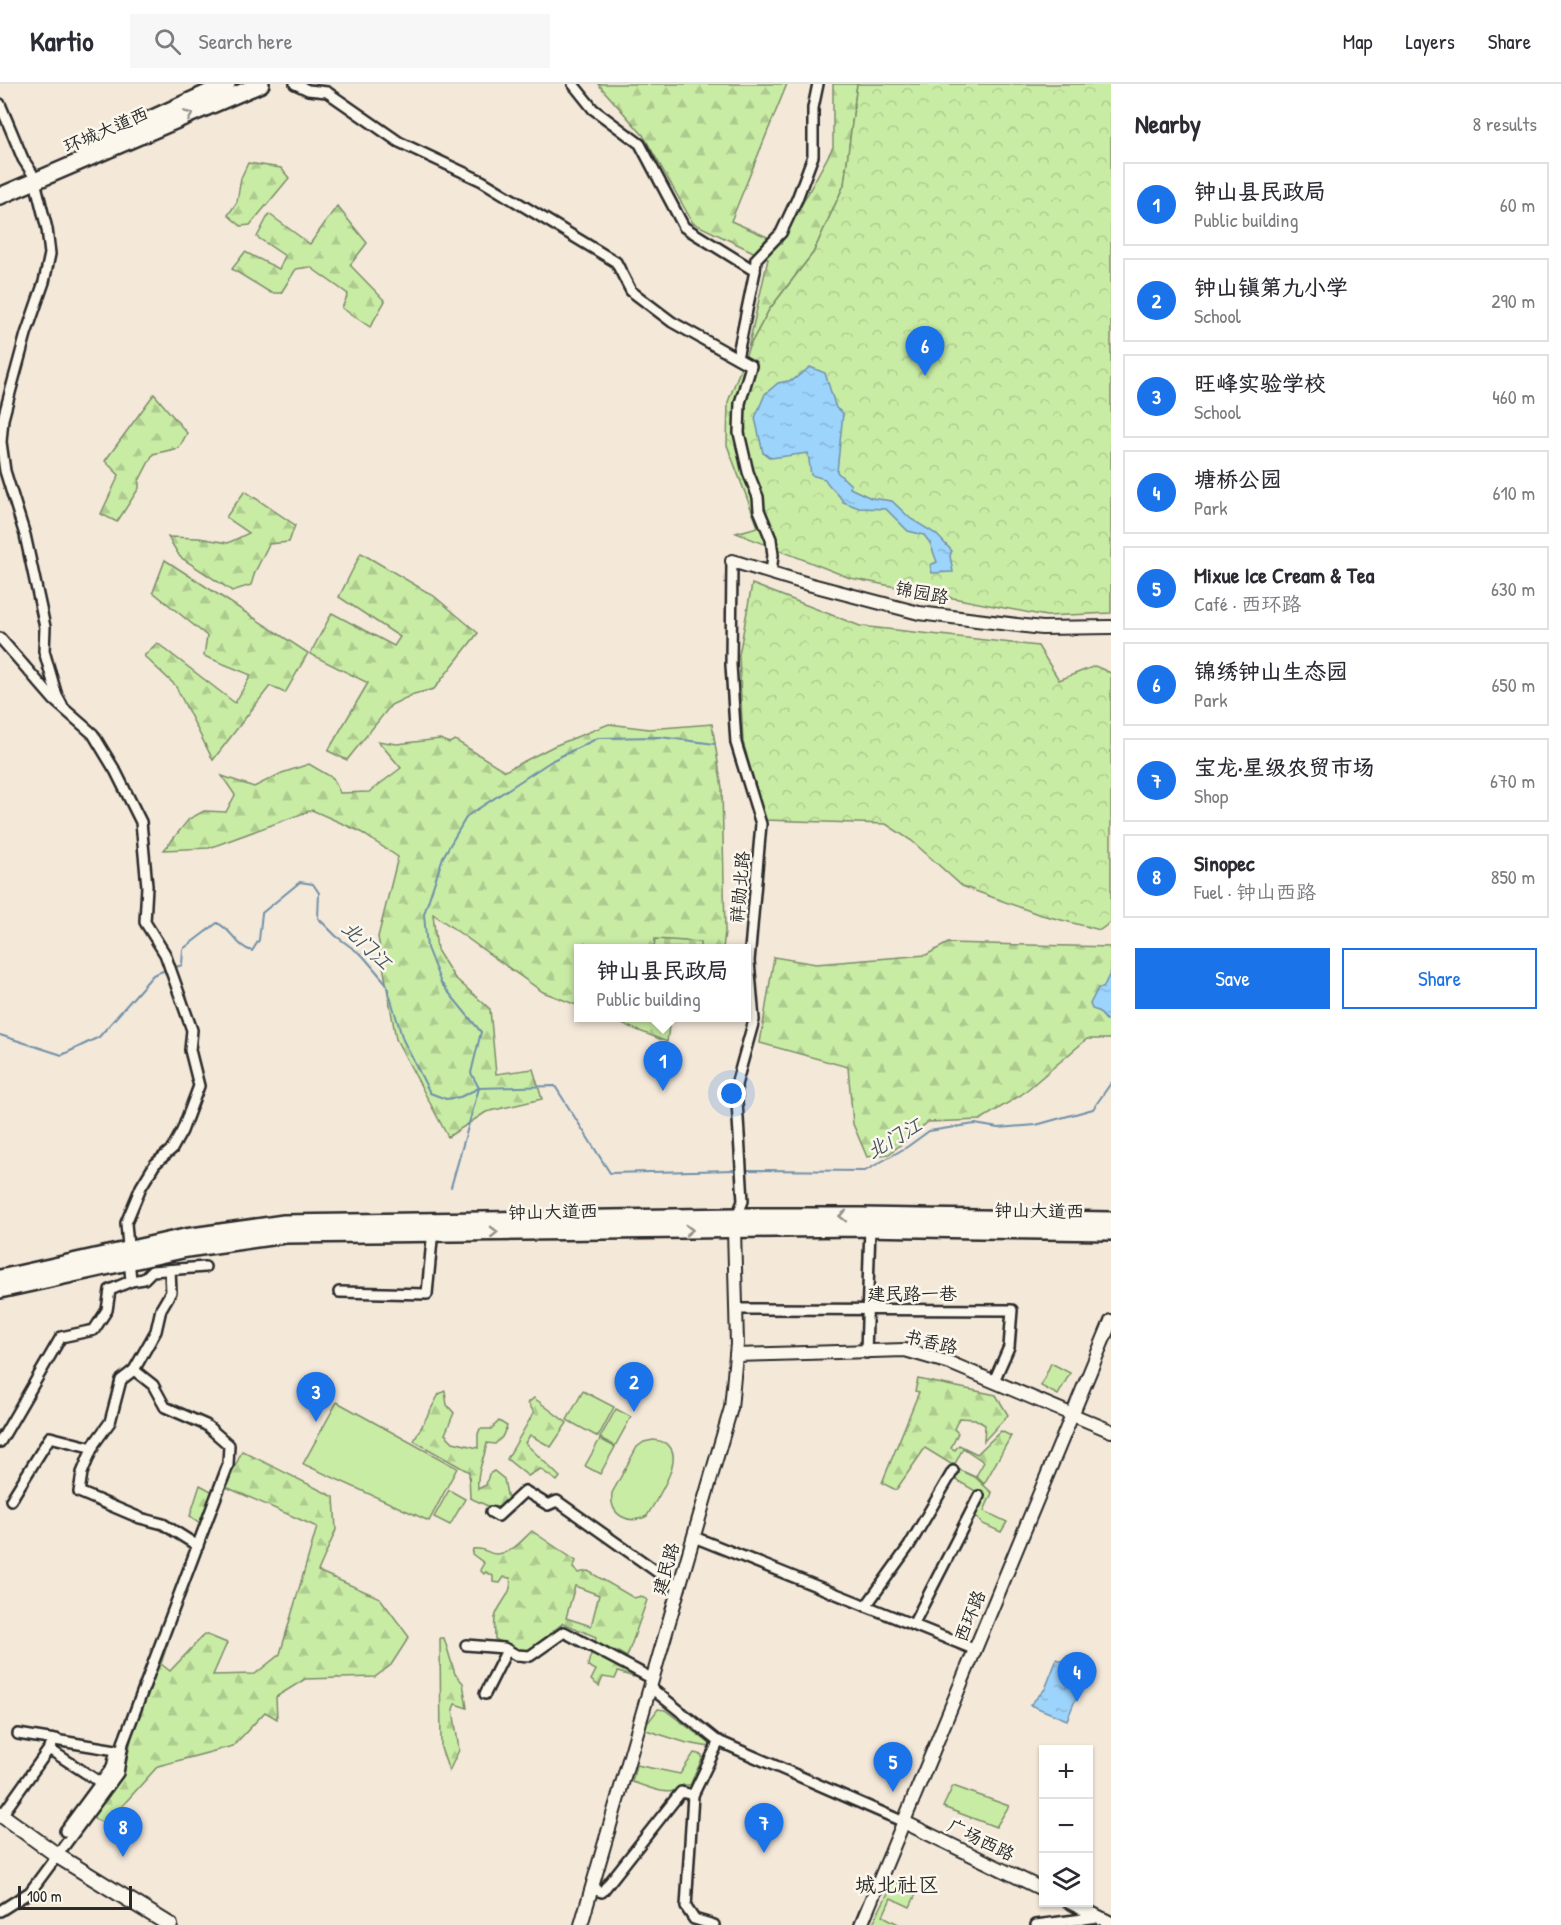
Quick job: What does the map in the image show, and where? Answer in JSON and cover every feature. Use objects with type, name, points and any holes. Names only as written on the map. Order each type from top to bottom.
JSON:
[{"type":"main road","name":"环城大道西","points":[[0,196],[34,177],[227,84]]},
{"type":"main road","name":"环城大道西","points":[[0,187],[34,177],[261,84]]},
{"type":"main road","name":"钟山大道西","points":[[0,1290],[129,1255],[185,1237],[284,1223],[434,1227],[736,1222],[1111,1220]]},
{"type":"main road","name":"钟山大道西","points":[[870,1222],[1111,1232]]},
{"type":"main road","name":"钟山大道西","points":[[0,1278],[129,1255]]},
{"type":"main road","points":[[1,1818],[151,1925]]},
{"type":"main road","points":[[54,1858],[170,1925]]},
{"type":"street","points":[[295,84],[308,90],[327,92],[399,142],[482,181],[616,262],[631,291],[672,322],[751,366],[740,403],[739,434],[748,472],[758,497],[759,510],[771,539],[773,555],[771,573]]},
{"type":"street","points":[[573,84],[593,109],[640,144],[684,227],[755,271]]},
{"type":"street","points":[[736,358],[756,259],[781,233],[797,200],[813,156],[813,108],[818,84]]},
{"type":"street","points":[[0,104],[23,159],[34,177],[47,229],[50,254],[45,282],[26,334],[3,418],[1,442],[3,478],[26,535],[45,627],[44,651],[57,696],[64,710]]},
{"type":"street","name":"锦园路","points":[[732,561],[919,613],[1042,628],[1111,627]]},
{"type":"street","name":"祥勋北路","points":[[732,561],[731,665],[736,743],[761,824],[750,944]]},
{"type":"street","points":[[0,638],[54,700],[93,734],[116,772],[141,822],[147,886],[145,922],[168,961],[192,1030],[190,1050],[199,1086],[182,1131],[172,1149],[155,1164],[141,1187],[126,1223],[131,1281]]},
{"type":"street","name":"祥勋北路","points":[[736,1222],[743,1201],[736,1085],[754,1020],[751,985]]},
{"type":"street","name":"建民路","points":[[581,1925],[731,1408],[736,1355],[736,1222]]},
{"type":"street","points":[[866,1353],[870,1222]]},
{"type":"street","points":[[339,1292],[427,1294],[434,1227]]},
{"type":"street","points":[[0,1442],[61,1337],[94,1330],[107,1310],[110,1290],[131,1281],[144,1279],[152,1271],[205,1267]]},
{"type":"street","points":[[170,1270],[171,1292],[161,1309],[156,1331],[134,1370],[121,1380],[110,1422],[93,1448],[82,1473],[79,1492],[140,1518],[163,1524],[198,1546]]},
{"type":"street","name":"建民路一巷","points":[[736,1309],[1012,1310],[1009,1347],[994,1382]]},
{"type":"street","name":"西环路","points":[[861,1925],[1111,1321]]},
{"type":"street","name":"书香路","points":[[736,1355],[866,1353],[905,1350],[950,1363],[1111,1431]]},
{"type":"street","points":[[0,1911],[30,1892],[118,1773],[123,1743],[228,1465],[229,1444],[206,1425],[165,1407],[153,1385],[134,1370]]},
{"type":"street","points":[[11,1500],[50,1437],[93,1448]]},
{"type":"street","points":[[866,1606],[909,1546],[953,1471]]},
{"type":"street","points":[[491,1512],[498,1516],[525,1491],[548,1505],[557,1501],[680,1588]]},
{"type":"street","points":[[913,1624],[979,1496]]},
{"type":"street","points":[[694,1537],[976,1650]]},
{"type":"street","points":[[466,1645],[507,1650],[516,1655],[530,1656],[564,1632],[652,1684],[719,1741],[904,1822]]},
{"type":"street","points":[[485,1694],[507,1650]]},
{"type":"street","points":[[18,1734],[116,1750],[112,1767],[65,1832]]},
{"type":"street","points":[[1,1818],[56,1739]]},
{"type":"street","points":[[714,1925],[694,1919],[686,1907],[693,1794],[719,1741]]},
{"type":"street","points":[[48,1749],[101,1783]]},
{"type":"street","points":[[592,1889],[602,1892],[681,1792],[693,1794]]},
{"type":"street","name":"广场西路","points":[[904,1822],[1039,1888]]},
{"type":"street","points":[[1079,1907],[1111,1923]]},
{"type":"street","points":[[1036,1925],[1099,1917]]},
{"type":"green space","points":[[598,84],[787,84],[731,221],[781,243],[833,147],[833,84],[857,84],[844,185],[813,253],[769,310],[748,349],[768,259],[693,223],[643,135]]},
{"type":"green space","points":[[857,84],[1111,84],[1111,613],[1046,616],[850,578],[736,533],[758,527],[727,445],[728,402],[748,349],[769,310],[813,253],[844,185]]},
{"type":"green space","points":[[248,163],[281,168],[289,178],[250,225],[241,226],[228,215],[237,202],[241,178]]},
{"type":"green space","points":[[337,206],[367,243],[350,265],[385,301],[370,327],[342,308],[348,294],[310,267],[296,269],[281,293],[271,293],[232,269],[245,252],[279,269],[285,256],[257,237],[269,214],[310,244]]},
{"type":"green space","points":[[154,394],[187,433],[179,448],[153,454],[139,481],[139,488],[117,522],[101,514],[119,475],[105,461]]},
{"type":"green space","points":[[245,491],[295,525],[289,542],[269,544],[251,585],[232,591],[180,557],[168,537],[199,538],[228,543],[249,533],[226,517]]},
{"type":"green space","points":[[361,553],[434,596],[478,633],[434,689],[414,694],[391,705],[347,760],[328,751],[368,683],[310,654],[332,613],[394,646],[400,637],[339,597]]},
{"type":"green space","points":[[165,560],[308,653],[285,693],[270,686],[213,760],[175,685],[144,656],[157,643],[235,703],[251,675],[204,656],[207,636],[153,592]]},
{"type":"green space","points":[[752,584],[860,626],[1038,646],[1059,680],[1095,666],[1111,673],[1111,922],[1100,930],[1038,914],[962,886],[912,841],[886,824],[765,820],[743,742],[739,655]]},
{"type":"green space","points":[[609,724],[649,729],[712,724],[722,788],[724,944],[574,944],[574,1004],[543,992],[433,914],[437,950],[454,977],[490,1009],[496,1074],[533,1069],[542,1099],[486,1112],[448,1137],[396,1039],[378,937],[398,857],[359,831],[312,810],[209,848],[164,850],[189,819],[204,811],[226,812],[235,795],[222,776],[254,787],[282,773],[309,764],[333,778],[340,793],[369,792],[401,768],[378,741],[397,744],[440,739],[449,743],[455,740],[505,771],[554,746]]},
{"type":"green space","points":[[655,939],[700,942],[700,944],[654,944]]},
{"type":"green space","points":[[948,943],[1111,947],[1111,1039],[1087,1039],[1021,1095],[980,1120],[928,1122],[889,1154],[867,1157],[853,1124],[848,1067],[760,1043],[774,957],[816,964],[926,955]]},
{"type":"green space","points":[[617,1022],[670,1022],[667,1042]]},
{"type":"green space","points":[[1051,1363],[1070,1373],[1058,1395],[1041,1386]]},
{"type":"green space","points":[[918,1379],[996,1395],[1008,1415],[984,1441],[985,1425],[975,1419],[959,1418],[954,1429],[958,1433],[951,1448],[955,1450],[959,1445],[977,1454],[1001,1431],[1011,1436],[984,1484],[976,1476],[984,1462],[963,1448],[955,1464],[951,1464],[925,1448],[896,1490],[882,1483],[919,1392],[915,1391]]},
{"type":"green space","points":[[445,1391],[447,1405],[454,1413],[445,1434],[453,1442],[478,1448],[480,1429],[491,1429],[499,1421],[507,1426],[502,1437],[495,1444],[487,1443],[478,1477],[478,1489],[486,1485],[489,1474],[494,1471],[504,1479],[508,1500],[500,1507],[488,1506],[470,1498],[469,1472],[414,1441],[439,1394]]},
{"type":"green space","points":[[583,1391],[614,1407],[598,1437],[567,1420]]},
{"type":"green space","points":[[534,1398],[567,1423],[551,1447],[530,1435],[525,1443],[560,1477],[557,1481],[540,1469],[528,1476],[507,1459],[534,1412],[528,1403]]},
{"type":"green space","points":[[337,1402],[457,1468],[429,1521],[303,1464]]},
{"type":"green space","points":[[616,1409],[631,1417],[615,1446],[600,1438]]},
{"type":"green space","points":[[600,1439],[615,1447],[600,1474],[585,1466]]},
{"type":"green space","points":[[653,1440],[666,1443],[672,1451],[673,1461],[670,1472],[647,1516],[640,1519],[627,1519],[617,1513],[614,1508],[612,1493],[637,1447]]},
{"type":"green space","points":[[242,1451],[334,1497],[336,1530],[318,1571],[380,1598],[409,1637],[391,1665],[375,1677],[305,1679],[276,1697],[277,1719],[265,1712],[233,1746],[158,1766],[106,1824],[92,1818],[124,1774],[133,1730],[165,1639],[169,1640],[161,1664],[170,1671],[205,1634],[227,1643],[213,1675],[255,1674],[280,1654],[317,1527],[226,1487]]},
{"type":"green space","points":[[958,1469],[975,1477],[992,1493],[984,1511],[1007,1522],[1001,1532],[983,1524],[975,1515],[984,1496],[953,1478]]},
{"type":"green space","points":[[200,1485],[215,1493],[204,1520],[200,1523],[190,1516]]},
{"type":"green space","points":[[449,1490],[465,1499],[450,1525],[434,1517]]},
{"type":"green space","points":[[532,1531],[576,1561],[573,1568],[578,1573],[588,1571],[634,1598],[641,1596],[647,1600],[627,1657],[618,1652],[616,1663],[635,1673],[634,1677],[618,1672],[615,1679],[603,1677],[599,1686],[591,1680],[596,1670],[588,1666],[596,1637],[563,1623],[525,1654],[495,1639],[495,1618],[510,1589],[510,1578],[504,1577],[500,1583],[493,1582],[493,1576],[486,1572],[484,1574],[480,1570],[484,1563],[472,1554],[473,1549],[493,1554],[507,1552]],"holes":[[[575,1586],[599,1595],[591,1626],[566,1618]]]},
{"type":"green space","points":[[440,1638],[444,1638],[455,1674],[463,1683],[467,1708],[455,1704],[453,1709],[459,1750],[449,1771],[441,1748]]},
{"type":"green space","points":[[658,1709],[665,1710],[709,1743],[710,1747],[687,1743],[643,1729]]},
{"type":"green space","points":[[694,1753],[702,1755],[702,1759],[690,1785],[683,1785],[666,1792],[632,1782],[636,1765],[680,1774]]},
{"type":"green space","points":[[953,1786],[1009,1806],[996,1827],[943,1807]]},
{"type":"green space","points":[[894,1881],[917,1892],[910,1907],[891,1898],[883,1916],[900,1925],[873,1923]]},
{"type":"water","points":[[810,367],[825,373],[836,408],[843,413],[837,472],[851,485],[850,488],[871,498],[892,501],[911,519],[936,534],[952,551],[950,556],[953,572],[932,573],[930,565],[937,562],[930,543],[924,535],[908,531],[886,509],[859,508],[843,502],[825,479],[811,475],[808,453],[771,458],[763,453],[755,418],[765,394],[778,383],[793,380]]},
{"type":"water","points":[[1111,971],[1111,1020],[1106,1020],[1098,1011],[1092,1009],[1090,1004],[1098,988],[1103,988]]},
{"type":"water","points":[[1057,1659],[1087,1671],[1067,1720],[1030,1705],[1045,1689]]},
{"type":"waterway","points":[[451,1187],[479,1088],[471,1073],[481,1032],[441,983],[427,948],[424,914],[443,857],[467,816],[553,760],[598,738],[660,737],[715,744]]},
{"type":"waterway","name":"北门江","points":[[173,968],[182,965],[183,949],[217,923],[227,929],[242,946],[252,951],[259,940],[262,913],[300,882],[313,884],[319,893],[318,918],[336,936],[363,956],[386,983],[403,1040],[430,1093],[446,1099],[460,1097],[479,1088],[555,1086],[610,1173],[735,1170]]},
{"type":"waterway","name":"北门江","points":[[0,1035],[62,1055],[99,1037],[153,975],[168,969]]},
{"type":"waterway","name":"北门江","points":[[747,1170],[865,1171],[907,1147],[929,1131],[975,1124],[998,1128],[1036,1125],[1093,1109],[1111,1083]]},
{"type":"place","name":"锦绣钟山生态园","points":[[925,376]]},
{"type":"place","name":"钟山县民政局","points":[[663,1091]]},
{"type":"place","name":"钟山镇第九小学","points":[[634,1412]]},
{"type":"place","name":"旺峰实验学校","points":[[316,1422]]},
{"type":"place","name":"塘桥公园","points":[[1077,1702]]},
{"type":"place","name":"Mixue Ice Cream & Tea","points":[[893,1792]]},
{"type":"place","name":"宝龙·星级农贸市场","points":[[764,1853]]},
{"type":"place","name":"Sinopec","points":[[123,1857]]},
{"type":"district","name":"城北社区","points":[[897,1885]]}]
